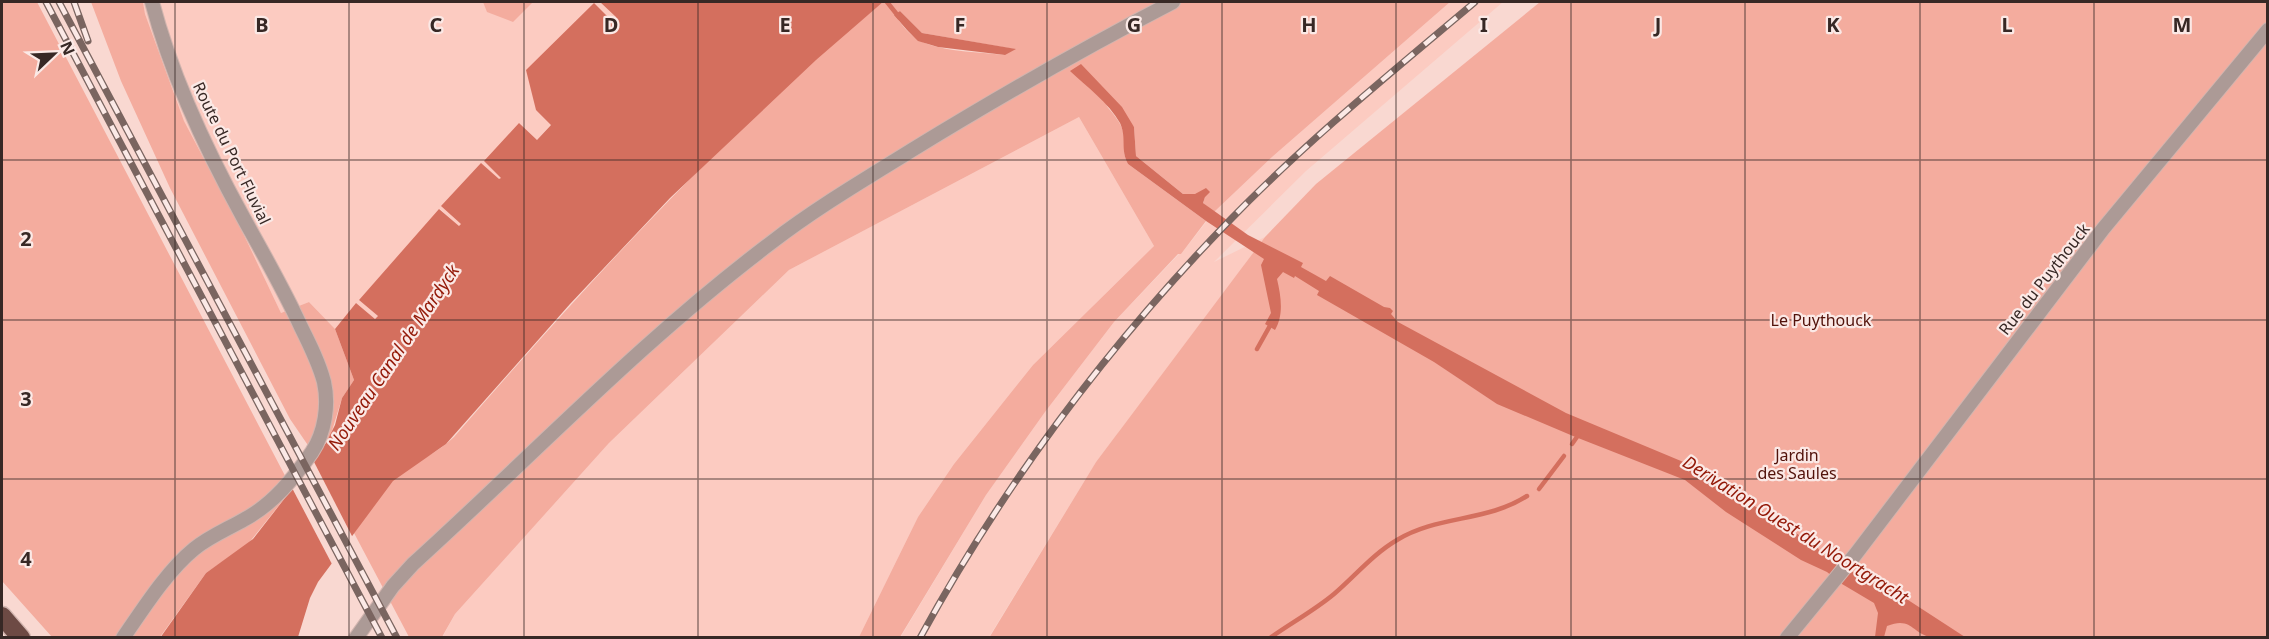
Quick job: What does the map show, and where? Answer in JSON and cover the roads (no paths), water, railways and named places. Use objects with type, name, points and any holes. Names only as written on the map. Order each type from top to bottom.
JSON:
[{"type":"highway","points":[[2,616],[21,638]]},
{"type":"street","name":"Route du Port Fluvial","points":[[123,638],[181,562],[201,544],[246,519],[270,502],[284,488],[321,435],[326,409],[324,382],[311,347],[280,281],[222,177],[194,120],[171,63],[152,2]]},
{"type":"street","points":[[356,638],[393,586],[413,564],[654,339],[770,243],[852,187],[952,125],[1062,61],[1173,2]]},
{"type":"street","name":"Rue du Puythouck","points":[[1787,638],[1852,558],[2103,229],[2268,30]]},
{"type":"water","name":"Nouveau Canal de Mardyck","points":[[600,2],[883,2],[816,60],[670,198],[570,304],[446,444],[393,481],[318,582],[310,598],[298,637],[160,638],[206,573],[253,539],[326,443],[335,425],[342,398],[354,380],[335,329],[356,303],[375,319],[378,316],[359,300],[439,209],[459,226],[461,224],[441,206],[481,163],[499,179],[501,178],[484,161],[519,123],[537,140],[551,125],[536,110],[526,70],[594,3],[612,21],[616,17]]},
{"type":"water","points":[[900,11],[922,33],[1016,49],[1005,55],[938,47],[918,41],[894,15]]},
{"type":"water","points":[[1081,64],[1122,107],[1134,127],[1136,156],[1183,194],[1195,194],[1206,188],[1210,192],[1203,203],[1248,235],[1303,263],[1301,267],[1326,281],[1330,276],[1384,307],[1390,308],[1393,311],[1391,314],[1398,322],[1566,413],[1693,466],[1818,548],[1821,554],[1858,575],[1885,585],[1965,637],[1931,637],[1907,624],[1895,623],[1887,626],[1884,637],[1875,637],[1878,613],[1874,603],[1726,512],[1685,480],[1497,404],[1434,362],[1317,295],[1319,291],[1295,276],[1294,278],[1283,272],[1277,279],[1280,318],[1275,330],[1265,324],[1271,313],[1261,265],[1264,259],[1206,221],[1128,164],[1124,153],[1120,123],[1104,102],[1070,71]]},
{"type":"waterway","points":[[887,2],[899,17]]},
{"type":"waterway","points":[[1257,349],[1272,322]]},
{"type":"waterway","points":[[1572,444],[1579,434]]},
{"type":"waterway","points":[[1539,489],[1564,456]]},
{"type":"waterway","points":[[1270,638],[1327,600],[1372,558],[1397,540],[1429,526],[1496,510],[1527,496]]},
{"type":"railway","points":[[46,2],[382,638]]},
{"type":"railway","points":[[59,2],[397,638]]},
{"type":"railway","points":[[74,2],[88,41]]},
{"type":"railway","points":[[920,638],[952,581],[1023,471],[1101,366],[1143,316],[1186,267],[1260,190],[1350,108],[1475,2]]},
{"type":"park label","name":"Le Puythouck","points":[[1821,320]]},
{"type":"park label","name":"Jardin des Saules","points":[[1797,464]]},
{"type":"water label","name":"Derivation Ouest du Noortgracht","points":[[1796,529]]}]
